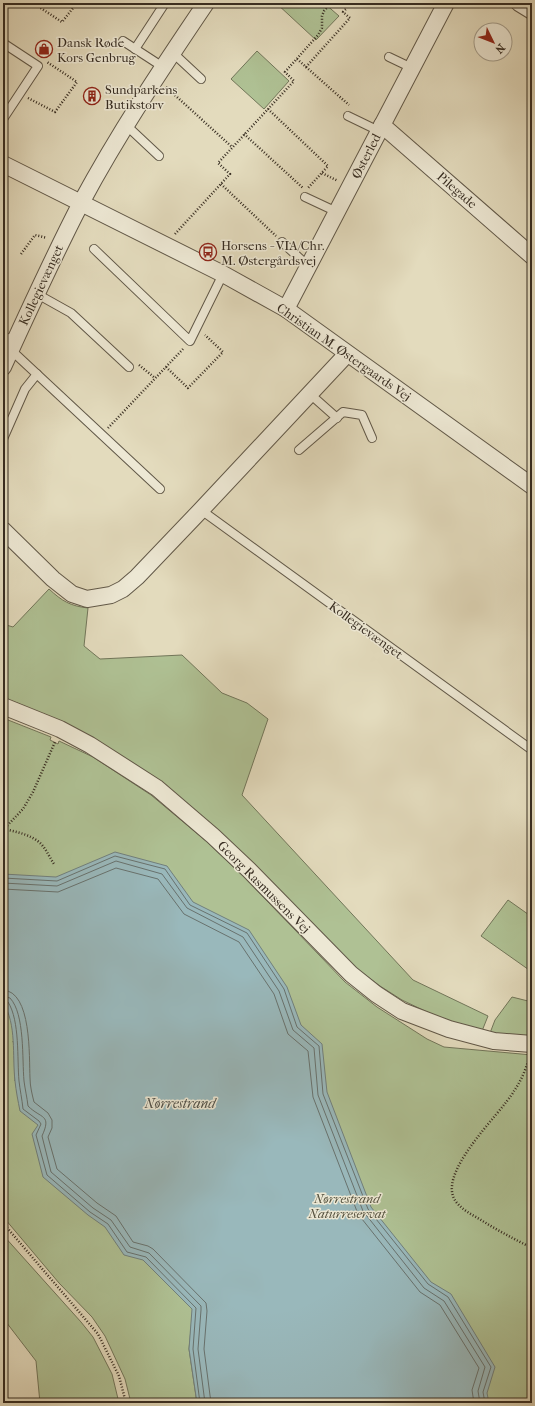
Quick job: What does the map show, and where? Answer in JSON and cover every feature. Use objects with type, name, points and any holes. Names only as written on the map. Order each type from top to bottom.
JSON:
[{"type":"street","points":[[82,203],[159,72],[206,3]]},
{"type":"street","name":"Østerled","points":[[286,309],[446,3]]},
{"type":"street","points":[[519,3],[532,12]]},
{"type":"street","name":"Pilegade","points":[[381,128],[532,256]]},
{"type":"street","name":"Christian M. Østergaards Vej","points":[[3,164],[223,274],[286,309],[532,486]]},
{"type":"street","name":"Kollegievænget","points":[[3,367],[10,342],[37,294],[61,242],[82,203]]},
{"type":"street","points":[[3,530],[53,579],[72,594],[87,599],[111,595],[123,589],[137,577],[201,510],[347,354]]},
{"type":"street","name":"Georg Rasmussens Vej","points":[[3,706],[60,729],[90,745],[157,788],[234,855],[351,974],[376,994],[402,1011],[449,1029],[531,1049]]},
{"type":"lane","points":[[134,49],[166,3]]},
{"type":"lane","points":[[123,41],[159,72]]},
{"type":"lane","points":[[3,43],[38,66],[3,119]]},
{"type":"lane","points":[[172,52],[201,79]]},
{"type":"lane","points":[[389,57],[412,68]]},
{"type":"lane","points":[[348,116],[381,128]]},
{"type":"lane","points":[[127,126],[159,156]]},
{"type":"lane","points":[[306,197],[337,212]]},
{"type":"lane","points":[[282,242],[309,267]]},
{"type":"lane","points":[[94,249],[190,341],[223,274]]},
{"type":"lane","points":[[37,294],[71,314],[129,367]]},
{"type":"lane","points":[[10,342],[37,374],[160,489]]},
{"type":"lane","points":[[3,440],[7,421],[25,390],[37,374]]},
{"type":"lane","points":[[310,394],[337,418]]},
{"type":"lane","points":[[299,450],[343,412],[362,415],[372,438]]},
{"type":"lane","name":"Kollegievænget","points":[[201,510],[532,750]]},
{"type":"path","points":[[33,3],[62,22],[77,3]]},
{"type":"path","points":[[168,247],[175,234],[230,174],[218,163],[294,81],[285,72],[318,35],[322,28],[322,16],[324,11],[331,3]]},
{"type":"path","points":[[341,3],[347,8]]},
{"type":"path","points":[[306,67],[350,18],[343,12],[352,3]]},
{"type":"path","points":[[97,57],[128,58],[134,49]]},
{"type":"path","points":[[19,94],[55,112],[76,82],[42,59],[38,66]]},
{"type":"path","points":[[297,59],[346,103],[354,108]]},
{"type":"path","points":[[159,72],[232,147]]},
{"type":"path","points":[[244,134],[306,190],[328,166],[325,160],[268,109]]},
{"type":"path","points":[[221,184],[282,242]]},
{"type":"path","points":[[21,254],[35,235],[61,242]]},
{"type":"path","points":[[166,367],[188,388],[223,352],[197,328]]},
{"type":"path","points":[[102,435],[190,341]]},
{"type":"path","points":[[129,367],[140,364],[155,378]]},
{"type":"path","points":[[3,830],[23,809],[33,792],[60,729]]},
{"type":"path","points":[[3,830],[24,834],[36,840],[42,845],[54,864]]},
{"type":"path","points":[[531,1049],[527,1067],[514,1092],[468,1150],[455,1172],[451,1191],[457,1204],[471,1214],[499,1231],[532,1248]]},
{"type":"path","points":[[3,1223],[98,1334],[119,1376],[126,1403]]},
{"type":"green space","points":[[276,3],[324,3],[339,16],[316,40]]},
{"type":"green space","points":[[257,51],[289,81],[264,109],[231,79]]},
{"type":"green space","points":[[49,589],[58,597],[67,602],[76,606],[88,608],[84,646],[100,659],[182,655],[222,693],[247,703],[268,719],[242,795],[413,980],[488,1016],[482,1031],[450,1023],[402,1000],[380,986],[356,968],[254,865],[159,782],[92,737],[3,698],[3,624],[13,627]]},
{"type":"green space","name":"Nørrestrand Naturreservat","points":[[3,718],[51,737],[50,740],[58,744],[59,741],[93,757],[151,795],[206,841],[244,877],[345,982],[377,1007],[427,1039],[444,1047],[532,1055],[532,1403],[198,1403],[193,1309],[189,1349],[197,1403],[131,1403],[125,1379],[105,1336],[92,1317],[59,1283],[5,1219],[3,1222]],"holes":[[[13,1041],[21,1063],[15,1081]]]},
{"type":"green space","points":[[508,900],[532,917],[532,972],[481,936]]},
{"type":"green space","points":[[512,997],[532,1002],[532,1038],[490,1033],[495,1020]]},
{"type":"green space","points":[[3,1235],[93,1337],[112,1374],[119,1403],[40,1403],[36,1361],[3,1318]]},
{"type":"water","name":"Nørrestrand","points":[[115,852],[167,866],[193,902],[249,930],[287,987],[301,1025],[322,1044],[327,1092],[371,1207],[431,1282],[451,1294],[495,1367],[487,1393],[489,1403],[197,1403],[189,1349],[192,1309],[143,1260],[124,1255],[105,1227],[88,1215],[43,1177],[32,1134],[38,1125],[20,1111],[16,1092],[12,1030],[3,1002],[3,874],[56,877]]},
{"type":"place","name":"Dansk Røde Kors Genbrug","points":[[44,49]]},
{"type":"place","name":"Sundparkens Butikstorv","points":[[92,96]]},
{"type":"place","name":"Horsens - VIA/Chr. M. Østergårdsvej","points":[[208,252]]}]
